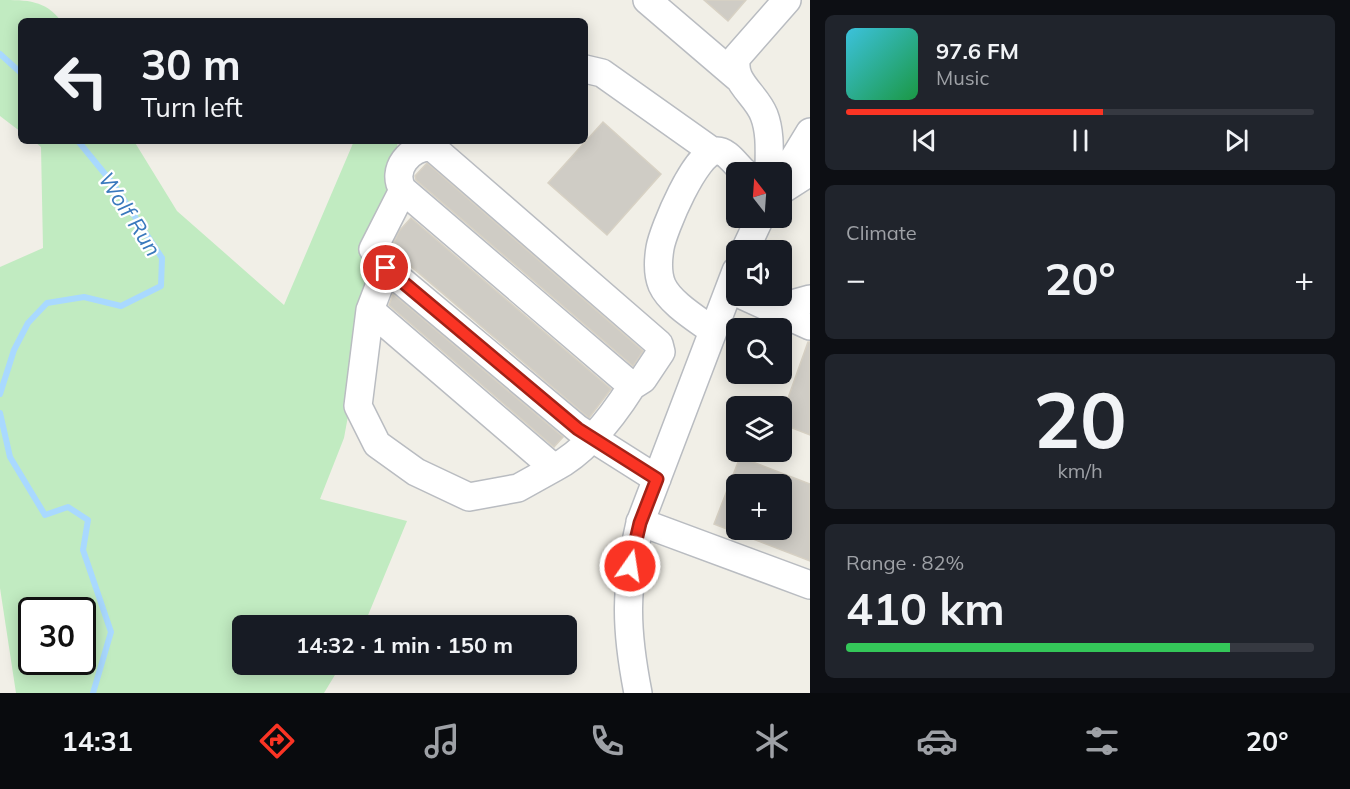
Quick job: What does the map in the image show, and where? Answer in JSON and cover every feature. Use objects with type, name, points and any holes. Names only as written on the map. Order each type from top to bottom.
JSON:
[{"type":"street","points":[[647,0],[737,77],[753,95],[764,115],[769,133],[769,162]]},
{"type":"street","points":[[737,77],[734,67],[737,57],[787,0]]},
{"type":"street","points":[[588,70],[602,74],[712,151],[724,152],[734,162]]},
{"type":"street","points":[[792,162],[810,132]]},
{"type":"street","points":[[386,268],[370,310],[357,406],[377,444],[416,472],[470,497],[518,488],[572,459],[632,386],[643,379],[662,352],[659,344],[432,147],[421,147],[412,152],[398,172],[397,180],[403,190],[632,386]]},
{"type":"street","points":[[712,151],[697,163],[684,189],[660,246],[658,273],[662,287],[675,301],[712,331]]},
{"type":"street","points":[[792,184],[810,172]]},
{"type":"street","points":[[403,190],[373,249],[386,268],[591,438],[657,479]]},
{"type":"street","points":[[774,309],[810,299]]},
{"type":"street","points":[[638,693],[626,609],[630,566],[640,522],[712,331],[726,305]]},
{"type":"street","points":[[769,306],[810,326]]},
{"type":"street","points":[[370,310],[554,468]]},
{"type":"street","points":[[640,522],[810,585]]},
{"type":"green space","points":[[0,0],[19,0],[42,5],[58,18],[18,18],[18,130],[0,116]]},
{"type":"green space","points":[[38,144],[136,144],[177,211],[284,305],[353,144],[397,144],[344,438],[320,499],[407,521],[368,615],[232,615],[232,675],[335,675],[324,693],[16,693],[0,588],[0,267],[43,248],[41,147]]},
{"type":"building","points":[[704,0],[746,0],[728,21]]},
{"type":"building","points":[[603,122],[661,174],[607,235],[548,183],[583,144],[588,144],[588,139]]},
{"type":"building","points":[[427,163],[643,351],[633,366],[416,180],[415,176]]},
{"type":"building","points":[[411,218],[611,389],[589,418],[394,252],[391,248],[400,230]]},
{"type":"building","points":[[393,294],[563,437],[554,447],[389,305]]},
{"type":"building","points":[[808,342],[810,342],[810,435],[792,428],[792,396],[789,396]]},
{"type":"building","points":[[738,462],[753,462],[784,474],[733,474]]},
{"type":"building","points":[[792,477],[810,484],[810,561],[756,540],[792,540]]},
{"type":"building","points":[[726,493],[726,529],[714,524]]},
{"type":"waterway","name":"Wolf Run","points":[[0,54],[18,70]]},
{"type":"waterway","name":"Wolf Run","points":[[0,394],[14,350],[28,323],[47,303],[84,297],[121,306],[161,286],[162,258],[114,185],[80,144]]},
{"type":"waterway","name":"Wolf Run","points":[[0,413],[10,457],[45,515],[68,507],[88,520],[83,550],[111,632],[93,693]]},
{"type":"route","points":[[386,268],[578,429],[657,479],[640,523],[630,566]]}]
